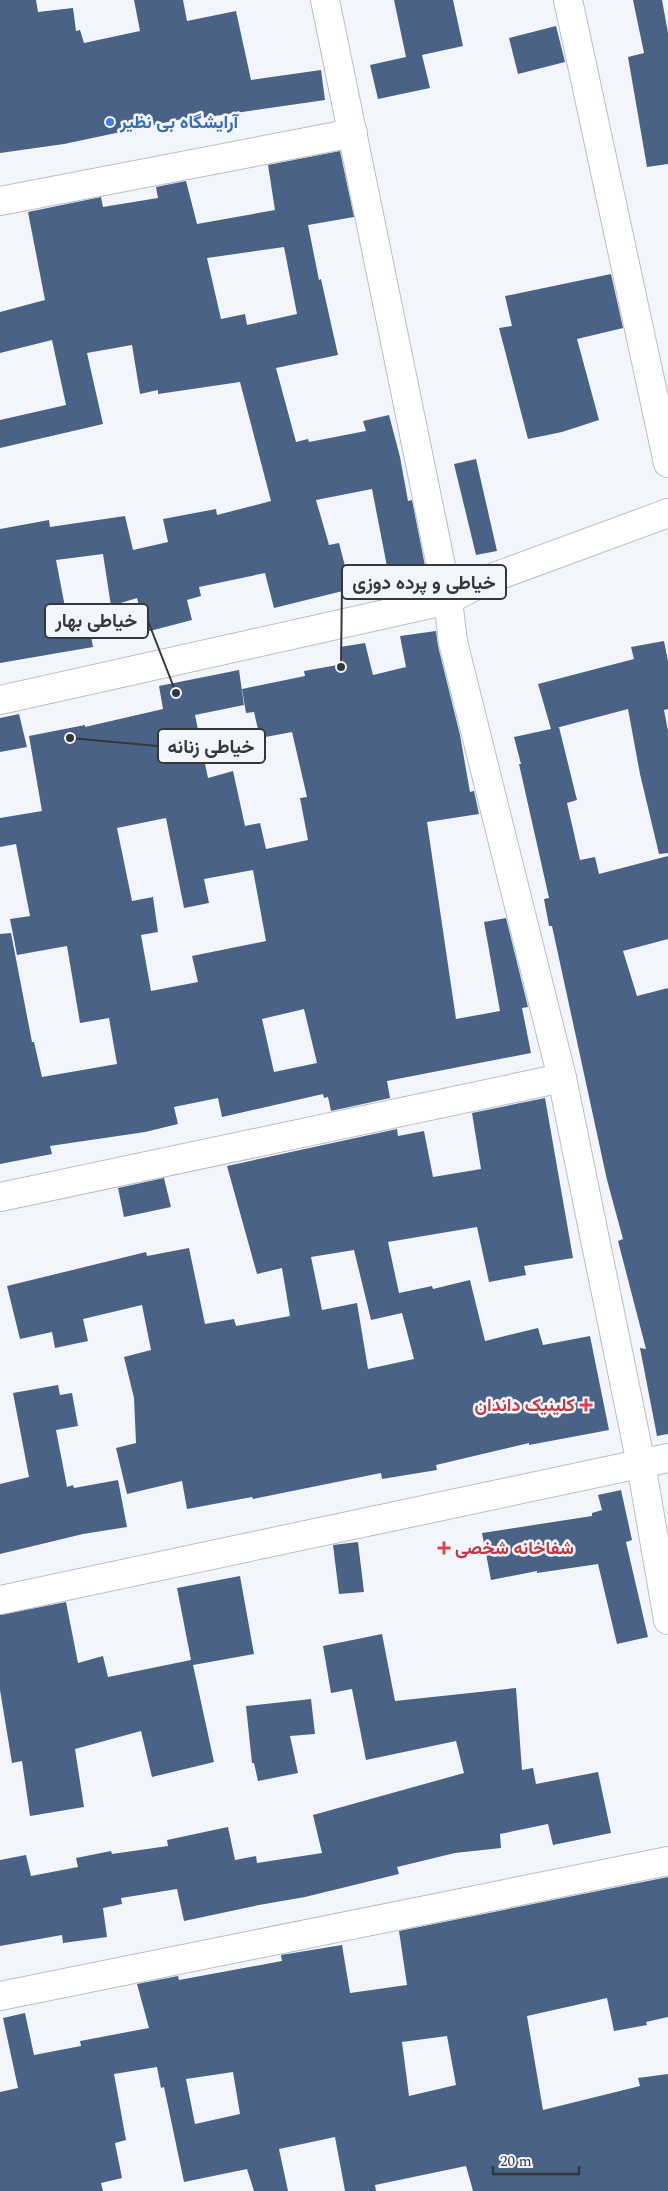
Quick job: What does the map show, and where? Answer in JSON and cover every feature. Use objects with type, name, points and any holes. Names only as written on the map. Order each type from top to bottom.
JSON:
[{"type":"street","points":[[325,0],[448,600],[453,642],[562,1078],[641,1464],[668,1620]]},
{"type":"street","points":[[568,0],[668,463]]},
{"type":"street","points":[[0,201],[353,132]]},
{"type":"street","points":[[0,700],[448,600],[486,580],[668,513]]},
{"type":"street","points":[[0,1197],[562,1078]]},
{"type":"street","points":[[0,1600],[668,1458]]},
{"type":"street","points":[[0,1996],[668,1861]]},
{"type":"building","points":[[0,0],[36,0],[38,12],[73,8],[76,31],[80,30],[84,43],[140,31],[134,0],[183,0],[187,21],[236,11],[251,80],[321,70],[325,100],[201,118],[201,115],[64,144],[0,153]]},
{"type":"building","points":[[394,0],[453,0],[463,46],[422,55],[430,88],[378,99],[370,65],[406,57]]},
{"type":"building","points":[[633,0],[662,0],[668,33],[668,164],[647,167],[628,57],[644,53]]},
{"type":"building","points":[[556,26],[565,62],[518,74],[509,38]]},
{"type":"building","points":[[340,151],[354,217],[308,225],[319,280],[321,279],[338,355],[276,368],[296,442],[308,439],[309,442],[366,431],[363,421],[389,415],[400,457],[408,501],[412,500],[427,576],[390,582],[372,489],[316,500],[329,545],[339,543],[351,589],[274,608],[265,573],[199,587],[201,596],[187,600],[192,620],[146,632],[137,598],[111,606],[103,554],[56,560],[65,607],[85,603],[93,647],[0,663],[0,529],[49,520],[50,527],[125,516],[133,550],[168,542],[163,519],[216,509],[217,515],[271,501],[240,382],[158,394],[158,390],[140,394],[132,345],[87,353],[103,424],[0,448],[0,420],[66,405],[52,340],[0,353],[0,312],[45,300],[28,212],[101,197],[103,207],[158,198],[156,187],[186,181],[197,224],[275,210],[268,165]],"holes":[[[284,247],[297,314],[247,325],[245,314],[221,319],[207,258]]]},
{"type":"building","points":[[611,274],[623,328],[577,339],[599,420],[562,432],[528,439],[499,328],[512,326],[505,296]]},
{"type":"building","points":[[476,459],[497,551],[476,555],[454,464]]},
{"type":"building","points":[[436,631],[460,735],[470,792],[474,791],[479,814],[427,822],[456,1019],[500,1011],[484,922],[506,918],[528,1007],[522,1008],[531,1053],[387,1081],[390,1098],[331,1111],[328,1097],[324,1098],[323,1094],[222,1117],[218,1098],[174,1107],[178,1124],[145,1132],[50,1146],[52,1154],[0,1164],[0,934],[11,933],[32,1042],[34,1042],[42,1077],[117,1064],[109,1018],[80,1023],[67,946],[17,955],[10,919],[30,916],[16,844],[0,847],[0,818],[42,811],[29,736],[85,725],[85,727],[163,709],[159,686],[239,670],[244,705],[195,715],[208,778],[233,771],[245,826],[260,823],[266,849],[308,840],[300,798],[307,797],[292,732],[260,738],[254,712],[246,713],[242,689],[305,676],[304,671],[343,664],[340,647],[365,643],[373,675],[406,667],[400,636]],"holes":[[[166,818],[184,908],[209,903],[204,879],[253,870],[266,941],[192,956],[198,982],[151,991],[141,935],[158,932],[153,897],[132,901],[117,828]],[[304,1009],[317,1063],[274,1072],[262,1019]]]},
{"type":"building","points":[[664,641],[668,661],[668,709],[664,710],[668,731],[668,853],[659,854],[640,774],[628,709],[559,727],[577,800],[567,803],[580,860],[595,857],[599,874],[668,856],[668,939],[623,951],[637,996],[668,988],[668,1434],[657,1436],[640,1348],[646,1349],[618,1241],[623,1239],[607,1180],[552,926],[549,926],[544,899],[549,898],[514,737],[551,729],[538,684],[634,659],[631,647]]},
{"type":"building","points":[[19,714],[27,747],[0,752],[0,718]]},
{"type":"building","points":[[545,1098],[573,1258],[524,1266],[526,1275],[489,1282],[477,1227],[388,1242],[399,1293],[432,1286],[433,1289],[470,1280],[485,1341],[538,1328],[543,1345],[590,1336],[609,1430],[529,1445],[529,1443],[436,1465],[437,1470],[382,1479],[381,1473],[253,1499],[252,1497],[187,1509],[182,1481],[127,1494],[116,1448],[136,1443],[134,1398],[124,1357],[151,1350],[142,1305],[83,1319],[88,1341],[55,1348],[52,1332],[20,1339],[7,1286],[146,1252],[147,1256],[189,1248],[205,1324],[234,1319],[236,1326],[290,1316],[282,1268],[257,1274],[227,1166],[397,1129],[398,1136],[424,1131],[433,1177],[481,1169],[472,1113]],"holes":[[[354,1250],[371,1320],[402,1313],[414,1359],[368,1369],[357,1303],[322,1310],[311,1257]]]},
{"type":"building","points":[[164,1178],[171,1207],[124,1217],[118,1188]]},
{"type":"building","points":[[58,1385],[60,1395],[72,1393],[78,1426],[56,1430],[67,1487],[73,1485],[74,1488],[118,1480],[127,1527],[83,1534],[0,1554],[0,1484],[29,1477],[13,1393]]},
{"type":"building","points":[[621,1490],[632,1540],[626,1542],[648,1637],[617,1644],[598,1564],[537,1573],[537,1571],[491,1580],[482,1533],[592,1516],[592,1513],[602,1510],[598,1495]]},
{"type":"building","points":[[358,1542],[364,1592],[339,1594],[333,1545]]},
{"type":"building","points":[[240,1576],[254,1654],[193,1665],[214,1762],[152,1777],[141,1731],[75,1749],[84,1807],[30,1816],[22,1761],[12,1763],[0,1690],[0,1615],[66,1602],[78,1663],[103,1656],[108,1677],[191,1660],[177,1588]]},
{"type":"building","points":[[382,1634],[395,1701],[516,1688],[522,1770],[533,1768],[536,1784],[598,1772],[611,1833],[553,1845],[548,1824],[500,1834],[501,1848],[455,1853],[397,1867],[399,1874],[305,1897],[184,1921],[177,1889],[121,1898],[122,1904],[103,1908],[107,1937],[63,1943],[62,1935],[0,1946],[0,1860],[26,1855],[31,1876],[78,1867],[76,1858],[111,1851],[112,1854],[168,1846],[167,1840],[228,1827],[235,1860],[256,1856],[257,1863],[322,1853],[313,1815],[464,1773],[456,1741],[366,1760],[352,1689],[331,1693],[323,1646]]},
{"type":"building","points":[[311,1699],[315,1734],[290,1736],[298,1773],[258,1781],[254,1763],[252,1763],[246,1706]]},
{"type":"building","points":[[668,1877],[668,2017],[646,2022],[647,2025],[614,2031],[607,1998],[527,2016],[543,2110],[640,2086],[638,2078],[668,2074],[668,2191],[473,2191],[466,2166],[375,2185],[376,2191],[345,2191],[335,2137],[279,2149],[288,2191],[254,2191],[247,2169],[184,2182],[164,2087],[161,2088],[157,2067],[114,2074],[126,2140],[115,2143],[122,2178],[101,2183],[103,2191],[0,2191],[0,2092],[18,2088],[3,2018],[25,2013],[34,2055],[81,2046],[80,2041],[149,2028],[137,1984],[178,1976],[179,1980],[282,1961],[281,1955],[342,1945],[350,1993],[407,1985],[399,1931]],"holes":[[[447,2036],[456,2085],[409,2096],[402,2042]],[[233,2072],[240,2114],[195,2124],[186,2079]]]},
{"type":"place","name":"آرایشگاه بی نظیر","points":[[110,122]]},
{"type":"place","name":"خیاطی و پرده دوزی","points":[[341,667]]},
{"type":"place","name":"خیاطی بهار","points":[[176,693]]},
{"type":"place","name":"خیاطی زنانه","points":[[70,738]]},
{"type":"place","name":"کلینیک داندان","points":[[586,1405]]},
{"type":"place","name":"شفاخانه شخصی","points":[[444,1548]]}]
